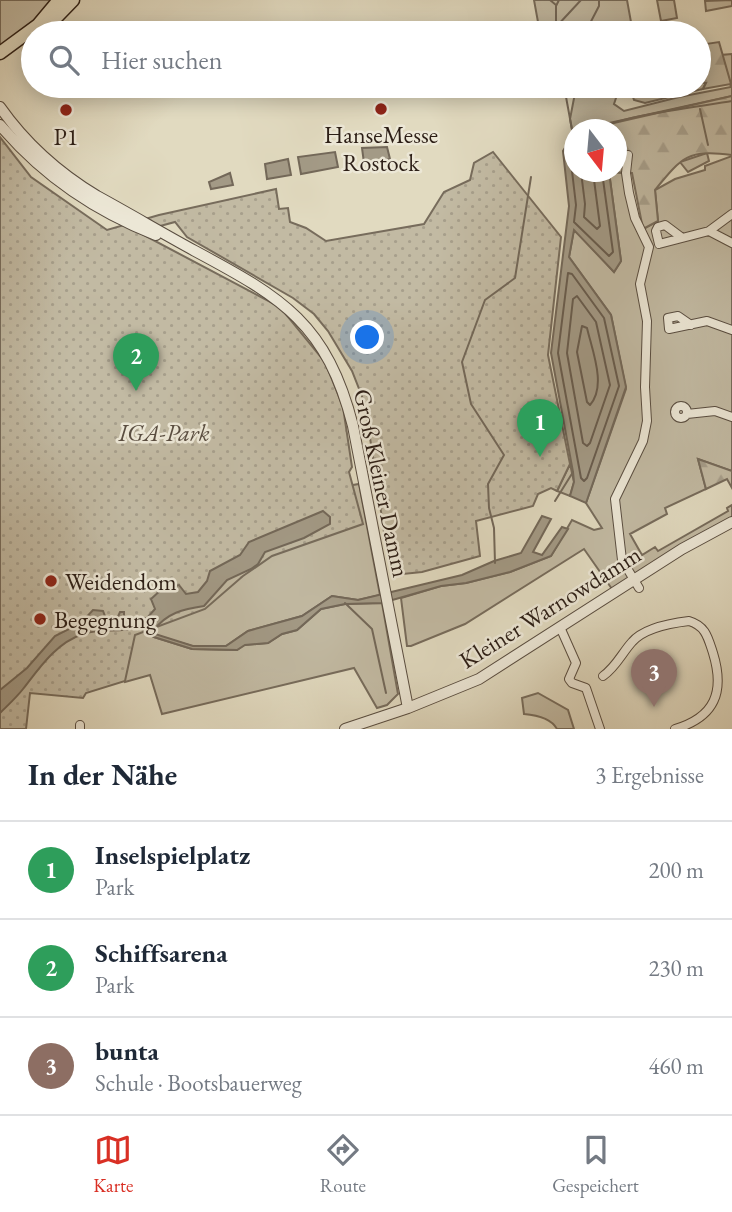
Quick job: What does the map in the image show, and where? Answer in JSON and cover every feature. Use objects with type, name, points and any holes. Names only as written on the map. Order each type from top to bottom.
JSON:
[{"type":"highway","points":[[41,21],[59,0]]},
{"type":"highway","points":[[53,21],[73,0]]},
{"type":"highway","points":[[0,53],[21,38]]},
{"type":"highway","points":[[0,63],[21,48]]},
{"type":"street","name":"Groß Kleiner Damm","points":[[0,107],[34,148],[75,182],[97,197],[244,276],[282,303],[306,327],[328,359],[342,388],[353,426],[408,708]]},
{"type":"street","name":"Groß Kleiner Damm","points":[[0,125],[41,169],[73,192],[148,232],[193,250]]},
{"type":"street","points":[[628,155],[626,173],[629,193],[635,218],[649,247],[640,284],[647,321],[646,430],[615,499],[622,560],[636,584]]},
{"type":"street","points":[[681,237],[709,231],[732,214]]},
{"type":"street","points":[[709,231],[732,243]]},
{"type":"street","points":[[691,324],[711,321],[732,330]]},
{"type":"street","points":[[687,414],[715,411],[732,417]]},
{"type":"street","name":"Kleiner Warnowdamm","points":[[345,729],[408,708],[487,674],[732,522]]},
{"type":"street","points":[[603,676],[611,671],[632,641],[645,632],[689,621],[703,628],[718,671],[718,688],[703,715],[675,729]]},
{"type":"street","points":[[560,627],[576,663],[569,679],[572,683],[586,688],[600,729]]},
{"type":"green space","points":[[0,0],[53,0],[46,11],[34,21],[21,21],[21,32],[0,49]]},
{"type":"green space","points":[[534,0],[627,0],[631,21],[538,21]]},
{"type":"green space","points":[[657,0],[674,0],[677,18],[661,21]]},
{"type":"green space","points":[[732,0],[732,6],[706,11],[705,1]]},
{"type":"green space","points":[[719,42],[731,84],[711,88],[711,43]]},
{"type":"green space","points":[[732,54],[732,96],[627,119],[570,119],[574,98],[616,98],[614,104],[624,111],[675,98],[711,98],[711,91],[731,87],[721,55]]},
{"type":"green space","points":[[732,96],[732,155],[705,153],[680,163],[655,190],[658,221],[643,229],[632,173],[627,173],[627,120]]},
{"type":"green space","points":[[633,98],[666,98],[645,103]]},
{"type":"green space","name":"IGA-Park","points":[[0,137],[31,177],[107,230],[159,215],[276,189],[279,209],[288,208],[290,222],[306,228],[326,241],[424,224],[444,192],[470,180],[474,163],[493,152],[561,237],[548,355],[570,464],[557,491],[551,488],[538,494],[533,506],[476,521],[480,556],[422,572],[403,574],[390,553],[384,532],[365,404],[352,371],[328,331],[314,314],[293,298],[187,237],[175,222],[138,232],[280,307],[325,362],[343,407],[352,467],[349,472],[363,524],[272,556],[243,576],[205,609],[135,635],[125,681],[86,693],[83,698],[30,693],[26,729],[0,729]]},
{"type":"green space","points":[[707,153],[709,161],[688,172],[680,162]]},
{"type":"green space","points":[[732,156],[732,471],[698,459],[706,489],[665,508],[667,514],[630,534],[642,555],[655,547],[658,551],[728,511],[727,508],[732,505],[732,519],[612,589],[584,549],[465,624],[407,646],[401,598],[441,586],[510,572],[551,556],[572,520],[594,530],[602,528],[586,503],[626,389],[611,315],[569,257],[574,229],[614,272],[621,261],[610,182],[625,182],[638,232],[658,221],[655,190],[675,179],[705,170],[705,166]]},
{"type":"green space","points":[[698,459],[732,471],[732,488],[727,479],[706,489]]},
{"type":"green space","points":[[570,464],[574,482],[570,496],[557,491]]},
{"type":"green space","points":[[359,484],[380,595],[358,600],[332,596],[302,616],[248,631],[226,646],[192,646],[155,635],[154,630],[161,621],[353,485]]},
{"type":"green space","points":[[382,603],[398,694],[387,705],[377,708],[354,668],[162,714],[150,675],[125,682],[91,643],[138,627],[154,637],[192,649],[237,650],[244,645],[268,643],[282,634],[297,630],[321,609],[345,604]]},
{"type":"green space","points":[[538,693],[568,710],[574,729],[557,729],[547,720],[524,714],[522,698]]},
{"type":"water","points":[[387,147],[390,159],[364,163],[362,148]]},
{"type":"water","points":[[335,152],[338,167],[301,174],[298,157]]},
{"type":"water","points":[[288,159],[291,175],[267,179],[265,164]]},
{"type":"water","points":[[230,173],[233,185],[211,189],[209,182]]},
{"type":"water","points":[[566,182],[610,182],[621,261],[614,272],[574,230],[569,257],[611,315],[626,387],[586,503],[570,496],[574,482],[573,472],[551,353],[569,206]]},
{"type":"water","points":[[323,511],[330,517],[330,524],[304,538],[265,552],[258,564],[227,580],[204,606],[182,610],[170,616],[154,630],[155,634],[193,646],[226,646],[248,631],[302,616],[332,596],[358,600],[462,575],[521,553],[542,516],[551,519],[533,552],[542,555],[562,527],[568,529],[551,556],[510,572],[441,586],[382,603],[345,604],[321,609],[297,630],[282,634],[268,643],[245,645],[237,650],[192,649],[154,637],[138,627],[83,634],[65,643],[42,664],[0,713],[0,690],[27,668],[55,636],[81,623],[93,610],[103,611],[108,624],[116,621],[120,612],[124,612],[124,621],[147,618],[155,609],[151,599],[162,589],[179,585],[186,594],[198,592],[207,581],[210,571],[240,555],[249,542]]},
{"type":"waterway","points":[[550,0],[556,5]]},
{"type":"waterway","points":[[556,21],[556,6],[559,0]]},
{"type":"waterway","points":[[562,21],[581,0]]},
{"type":"waterway","points":[[591,21],[599,0]]},
{"type":"waterway","points":[[566,98],[570,119]]},
{"type":"waterway","points":[[626,119],[732,101]]},
{"type":"waterway","points":[[700,109],[708,145]]},
{"type":"waterway","points":[[495,563],[488,484],[504,455],[471,404],[462,362],[485,300],[515,278],[531,177]]},
{"type":"waterway","points":[[555,501],[573,472]]},
{"type":"waterway","points":[[345,603],[372,629],[386,693]]},
{"type":"place","name":"HanseMesse Rostock","points":[[381,109]]},
{"type":"place","name":"P1","points":[[66,110]]},
{"type":"place","name":"Schiffsarena","points":[[136,391]]},
{"type":"place","name":"Inselspielplatz","points":[[540,457]]},
{"type":"place","name":"Weidendom","points":[[51,581]]},
{"type":"place","name":"Begegnung","points":[[40,619]]},
{"type":"place","name":"bunta","points":[[654,707]]}]
